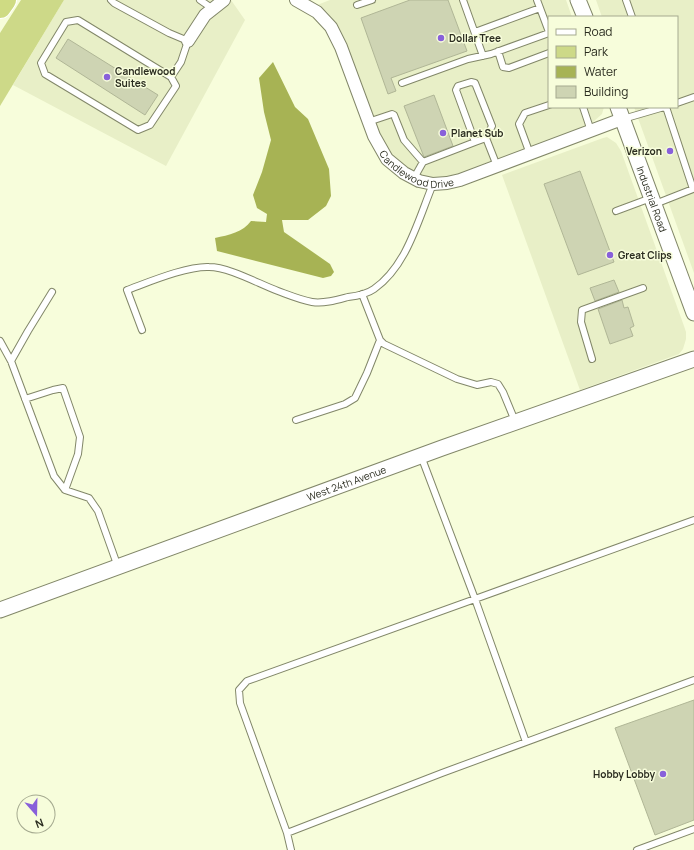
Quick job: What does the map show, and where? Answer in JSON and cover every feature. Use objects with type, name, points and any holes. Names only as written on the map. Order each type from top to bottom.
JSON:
[{"type":"highway","points":[[0,7],[5,0]]},
{"type":"street","points":[[188,41],[205,15],[224,0]]},
{"type":"street","name":"Candlewood Drive","points":[[296,0],[317,12],[331,27],[341,47],[374,136],[387,159],[404,173],[414,178],[433,184],[460,180],[591,130],[620,113]]},
{"type":"street","points":[[578,0],[585,16]]},
{"type":"street","name":"Industrial Road","points":[[620,113],[652,201],[690,292],[694,313]]},
{"type":"street","name":"West 24th Avenue","points":[[0,610],[422,456],[694,359]]},
{"type":"lane","points":[[111,0],[169,33],[188,41],[181,62],[171,77]]},
{"type":"lane","points":[[200,0],[213,8]]},
{"type":"lane","points":[[357,5],[372,0]]},
{"type":"lane","points":[[537,0],[548,30]]},
{"type":"lane","points":[[626,0],[632,16]]},
{"type":"lane","points":[[465,1],[483,56]]},
{"type":"lane","points":[[475,32],[540,8]]},
{"type":"lane","points":[[78,20],[171,77],[176,86],[150,125],[138,130],[45,74],[41,63],[66,22],[78,20]]},
{"type":"lane","points":[[402,83],[468,59],[483,56],[548,33]]},
{"type":"lane","points":[[498,51],[503,67],[509,68],[548,53]]},
{"type":"lane","points":[[414,178],[423,162],[486,138],[492,126],[476,83],[471,82],[458,86],[456,90],[475,142]]},
{"type":"lane","points":[[678,102],[694,96]]},
{"type":"lane","points":[[530,154],[519,124],[525,113],[548,104]]},
{"type":"lane","points":[[582,108],[591,130]]},
{"type":"lane","points":[[620,113],[658,108]]},
{"type":"lane","points":[[616,211],[694,189],[665,108]]},
{"type":"lane","points":[[368,122],[392,114],[394,115],[404,140],[423,162]]},
{"type":"lane","points":[[486,138],[497,166]]},
{"type":"lane","points":[[142,330],[127,290],[196,268],[210,267],[226,271],[278,291],[313,302],[330,302],[373,290],[388,277],[399,263],[411,239],[433,184]]},
{"type":"lane","points":[[592,358],[581,322],[582,310],[643,288]]},
{"type":"lane","points":[[11,361],[52,292]]},
{"type":"lane","points":[[362,294],[380,340],[384,344],[456,379],[477,385],[491,382],[498,384],[516,423]]},
{"type":"lane","points":[[296,420],[345,404],[355,398],[367,374],[380,340]]},
{"type":"lane","points":[[0,341],[11,361],[54,476],[65,490],[89,498],[98,511],[118,567]]},
{"type":"lane","points":[[25,399],[63,388],[80,436],[78,454],[65,490]]},
{"type":"lane","points":[[422,456],[526,742]]},
{"type":"lane","points":[[291,850],[287,833],[240,703],[238,690],[248,681],[694,520]]},
{"type":"lane","points":[[287,833],[442,773],[694,680]]},
{"type":"lane","points":[[637,850],[694,829]]},
{"type":"shaded area","points":[[64,0],[231,0],[245,20],[166,166],[13,85]]},
{"type":"shaded area","points":[[330,0],[566,0],[572,16],[548,16],[548,108],[604,108],[602,114],[593,122],[582,128],[457,177],[441,179],[426,178],[411,173],[388,152],[382,141],[346,42],[327,12],[317,5]]},
{"type":"shaded area","points":[[596,0],[694,0],[694,273],[634,108],[678,108],[678,16],[602,16]]},
{"type":"shaded area","points":[[607,137],[616,143],[621,151],[684,326],[686,339],[683,349],[679,354],[580,390],[502,175]]},
{"type":"green space","points":[[21,0],[64,0],[0,106],[0,33]]},
{"type":"water","points":[[273,62],[295,107],[308,119],[329,169],[331,196],[326,206],[308,220],[282,220],[284,232],[330,264],[334,272],[331,276],[323,278],[217,251],[215,238],[240,230],[251,221],[266,222],[267,214],[257,208],[253,195],[262,172],[271,140],[264,112],[259,78]]},
{"type":"building","points":[[410,0],[448,0],[467,51],[391,78],[396,91],[388,94],[361,18]]},
{"type":"building","name":"Candlewood Suites","points":[[68,39],[158,95],[145,115],[56,58]]},
{"type":"building","points":[[434,95],[453,146],[424,157],[404,106]]},
{"type":"building","points":[[580,171],[614,262],[578,275],[544,184]]},
{"type":"building","points":[[614,280],[619,292],[595,301],[590,288]]},
{"type":"building","points":[[622,300],[624,308],[628,307],[634,326],[630,328],[633,336],[610,344],[598,309]]},
{"type":"building","name":"Hobby Lobby","points":[[694,700],[694,820],[655,835],[615,728]]},
{"type":"place","name":"Dollar Tree","points":[[441,38]]},
{"type":"place","name":"Candlewood Suites","points":[[107,77]]},
{"type":"place","name":"Planet Sub","points":[[443,133]]},
{"type":"place","name":"Verizon","points":[[670,151]]},
{"type":"place","name":"Great Clips","points":[[610,255]]},
{"type":"place","name":"Hobby Lobby","points":[[663,774]]}]
